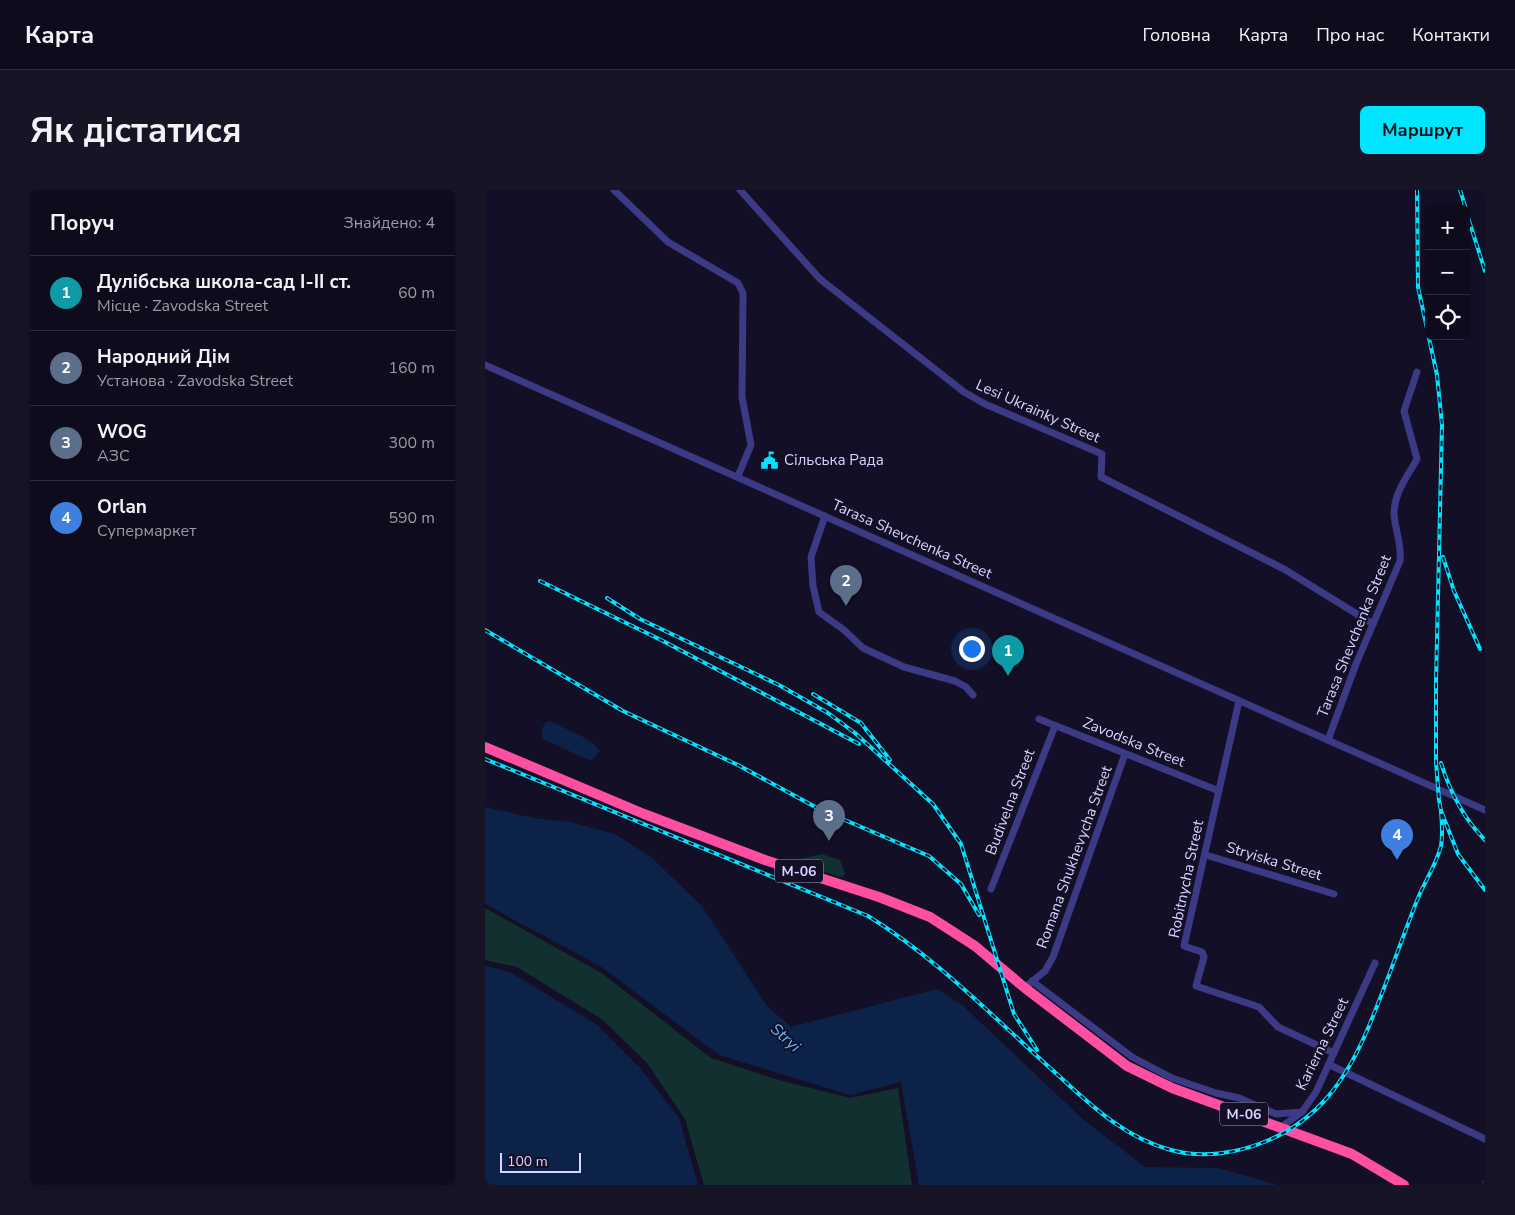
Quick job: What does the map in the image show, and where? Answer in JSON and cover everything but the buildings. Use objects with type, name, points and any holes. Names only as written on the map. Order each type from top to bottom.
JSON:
[{"type":"highway","name":"М-06","points":[[485,747],[644,814],[756,857],[915,910],[969,941],[1028,985],[1111,1054],[1142,1074],[1172,1088],[1352,1154],[1404,1185]]},
{"type":"street","points":[[614,190],[668,242],[738,283],[743,294],[743,397],[751,445],[739,476]]},
{"type":"street","name":"Lesi Ukrainky Street","points":[[740,190],[820,279],[964,392],[985,404],[1102,454],[1101,477],[1284,569],[1373,624]]},
{"type":"street","name":"Tarasa Shevchenka Street","points":[[485,365],[739,476],[1485,810]]},
{"type":"street","name":"Tarasa Shevchenka Street","points":[[1328,740],[1373,624],[1400,561],[1402,547],[1394,516],[1396,497],[1417,459],[1404,412],[1417,372]]},
{"type":"street","points":[[825,516],[811,557],[813,586],[819,612],[845,630],[863,648],[904,667],[955,681],[966,687],[973,695]]},
{"type":"street","name":"Robitnycha Street","points":[[1239,701],[1206,855],[1184,946],[1202,952],[1204,957],[1196,986],[1259,1007],[1278,1027],[1334,1053]]},
{"type":"street","name":"Zavodska Street","points":[[1039,719],[1219,791]]},
{"type":"street","name":"Budivelna Street","points":[[991,889],[1055,726]]},
{"type":"street","name":"Romana Shukhevycha Street","points":[[1028,985],[1045,970],[1053,957],[1125,754]]},
{"type":"street","name":"Stryiska Street","points":[[1206,855],[1334,894]]},
{"type":"street","name":"Karierna Street","points":[[1281,1127],[1302,1112],[1316,1092],[1330,1065],[1375,963]]},
{"type":"street","points":[[1028,985],[1132,1057],[1172,1078],[1216,1093],[1239,1098],[1276,1114],[1302,1112]]},
{"type":"street","points":[[1330,1065],[1485,1139]]},
{"type":"green space","points":[[822,854],[840,860],[845,873],[844,876],[840,877],[799,864],[800,859]]},
{"type":"green space","points":[[485,908],[603,974],[711,1058],[779,1080],[850,1098],[898,1088],[912,1185],[704,1185],[685,1119],[647,1063],[603,1020],[517,967],[485,960]]},
{"type":"water","points":[[550,721],[584,737],[600,751],[592,760],[586,759],[543,739],[543,728],[546,722]]},
{"type":"water","name":"Stryi","points":[[485,807],[534,818],[570,822],[615,834],[651,857],[702,906],[767,1006],[791,1027],[937,989],[962,1005],[1085,1121],[1145,1167],[1218,1168],[1278,1185],[919,1185],[901,1082],[850,1095],[719,1055],[600,966],[485,904]]},
{"type":"water","points":[[485,966],[510,972],[596,1024],[641,1069],[679,1118],[698,1185],[485,1185]]},
{"type":"railway","points":[[1417,190],[1418,287],[1437,375],[1442,425],[1436,682],[1436,762],[1439,800],[1441,811],[1458,854],[1485,890]]},
{"type":"railway","points":[[1460,190],[1465,205]]},
{"type":"railway","points":[[1470,224],[1485,271]]},
{"type":"railway","points":[[1443,557],[1454,591],[1480,649]]},
{"type":"railway","points":[[540,581],[661,640],[859,744]]},
{"type":"railway","points":[[607,598],[640,619],[779,685],[828,713],[855,733],[933,804],[961,844],[1014,1014],[1037,1050]]},
{"type":"railway","points":[[485,630],[623,711],[738,765],[819,809],[929,856],[961,884],[979,915]]},
{"type":"railway","points":[[813,694],[861,723],[890,760]]},
{"type":"railway","points":[[485,759],[868,916],[893,932],[939,968],[1077,1092],[1120,1127],[1153,1144],[1183,1153],[1196,1154],[1233,1151],[1269,1140],[1302,1121],[1316,1110],[1339,1082],[1358,1051],[1366,1033],[1418,898],[1439,853],[1442,838],[1441,811]]},
{"type":"railway","points":[[1441,763],[1458,804],[1470,823],[1485,840]]},
{"type":"place","name":"Сільська Рада","points":[[770,460]]},
{"type":"place","name":"Народний Дім","points":[[846,606]]},
{"type":"place","name":"Дулібська школа-сад I-II ст.","points":[[1008,676]]},
{"type":"place","name":"WOG","points":[[829,841]]},
{"type":"place","name":"Orlan","points":[[1397,860]]}]
